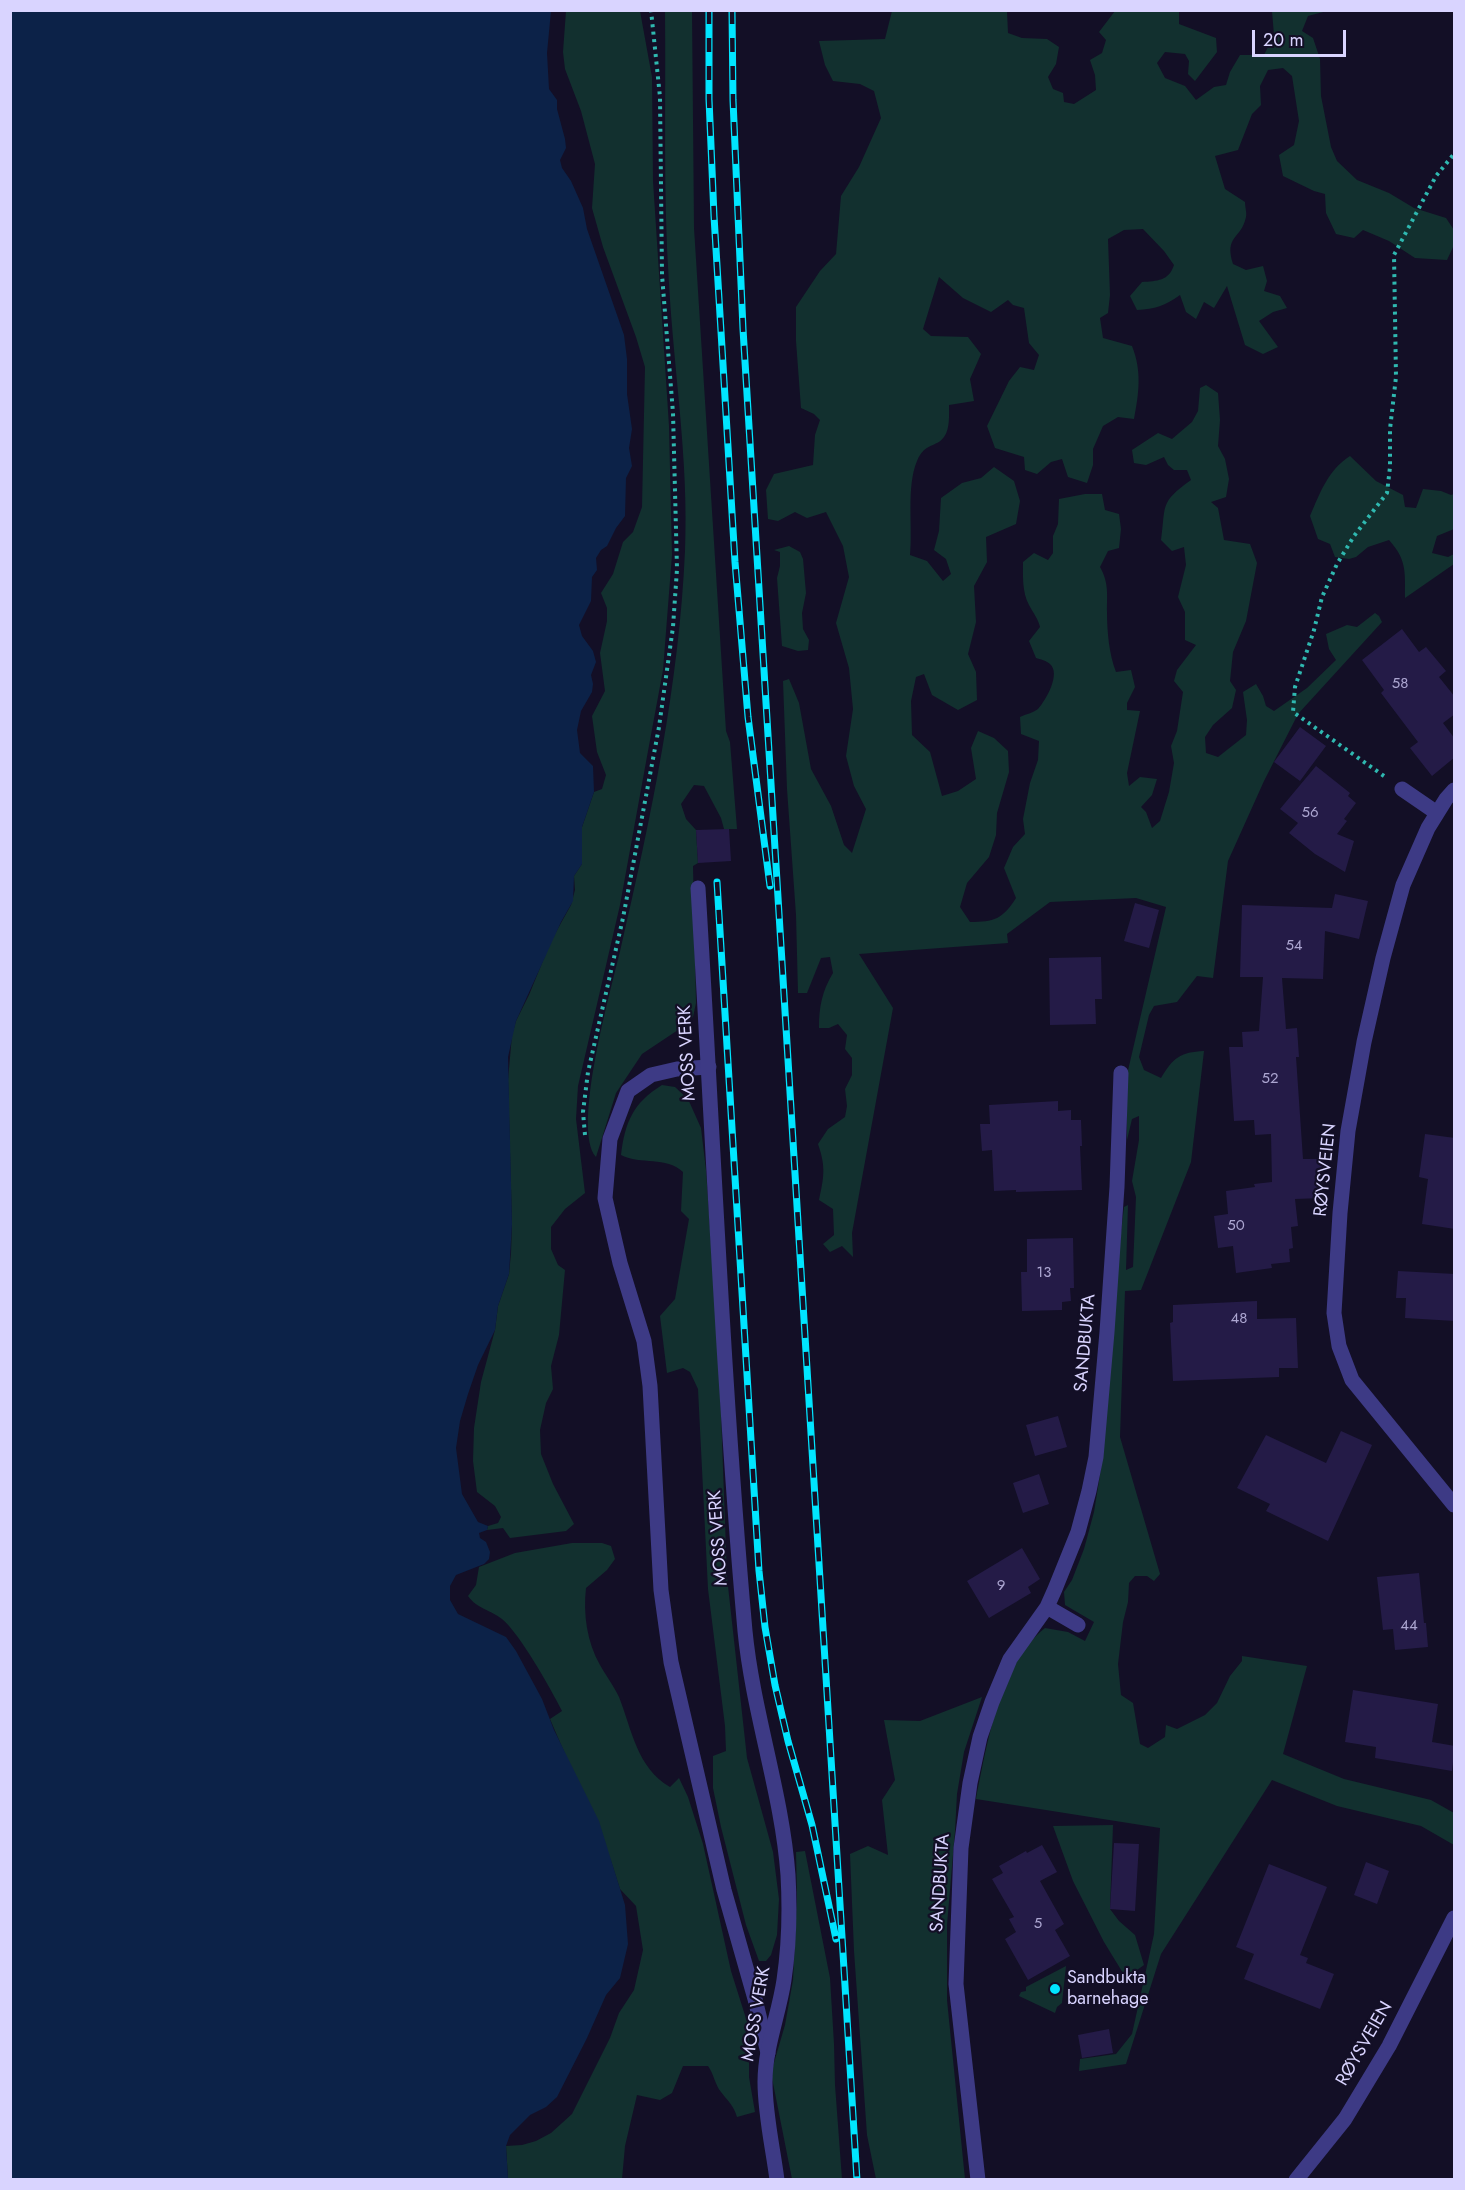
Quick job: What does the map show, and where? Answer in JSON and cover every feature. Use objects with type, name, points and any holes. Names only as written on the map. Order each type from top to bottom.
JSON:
[{"type":"street","points":[[1402,789],[1437,813]]},
{"type":"street","name":"RØYSVEIEN","points":[[1455,790],[1428,828],[1403,885],[1383,958],[1364,1042],[1348,1131],[1334,1313],[1339,1346],[1352,1380],[1455,1505]]},
{"type":"street","name":"MOSS VERK","points":[[698,888],[731,1443],[746,1634],[788,1873],[787,1958],[768,2054],[765,2081],[777,2180]]},
{"type":"street","points":[[709,1067],[677,1069],[651,1075],[628,1091],[610,1139],[605,1198],[620,1263],[644,1341],[650,1386],[661,1590],[671,1662],[724,1890],[768,2054]]},
{"type":"street","name":"SANDBUKTA","points":[[978,2180],[956,1984],[961,1848],[970,1783],[992,1702],[1010,1659],[1047,1607],[1078,1532],[1089,1491],[1096,1457],[1116,1198],[1122,1073]]},
{"type":"street","points":[[1047,1607],[1078,1625]]},
{"type":"street","name":"RØYSVEIEN","points":[[1296,2180],[1345,2119],[1389,2046],[1455,1918]]},
{"type":"path","points":[[585,1141],[583,1112],[588,1072],[623,918],[659,727],[674,627],[677,569],[673,413],[662,275],[660,97],[651,10]]},
{"type":"path","points":[[1402,789],[1293,712],[1292,706],[1295,687],[1314,630],[1322,597],[1337,564],[1354,536],[1387,493],[1390,429],[1396,376],[1394,255],[1436,176],[1455,154]]},
{"type":"green space","points":[[566,11],[640,11],[652,77],[653,181],[669,426],[672,555],[663,670],[620,905],[578,1086],[576,1119],[585,1193],[565,1209],[551,1227],[551,1249],[558,1265],[565,1270],[559,1335],[551,1366],[553,1389],[546,1403],[540,1430],[541,1454],[553,1484],[574,1524],[566,1531],[510,1538],[503,1528],[487,1530],[488,1526],[498,1523],[501,1517],[495,1506],[477,1492],[473,1461],[474,1428],[481,1382],[495,1330],[498,1306],[509,1274],[511,1253],[508,1080],[512,1035],[551,941],[571,905],[575,890],[574,876],[582,864],[582,827],[594,792],[602,789],[606,775],[597,752],[592,716],[605,691],[600,653],[607,621],[607,608],[601,593],[613,574],[623,542],[633,532],[642,507],[645,367],[603,247],[592,208],[595,164],[581,111],[565,69],[563,52]]},
{"type":"green space","points":[[665,11],[692,11],[694,228],[726,731],[730,742],[737,829],[724,829],[721,818],[704,786],[694,785],[681,804],[686,819],[696,830],[698,863],[693,866],[696,1003],[693,1017],[681,1028],[642,1054],[616,1093],[596,1157],[590,1142],[588,1118],[596,1056],[653,800],[670,701],[682,601],[686,518],[667,250]]},
{"type":"green space","points":[[892,11],[1007,11],[1008,33],[1022,38],[1047,39],[1059,47],[1056,64],[1048,77],[1053,89],[1063,93],[1064,102],[1074,104],[1096,90],[1095,75],[1090,60],[1102,53],[1106,40],[1099,32],[1115,11],[1179,11],[1179,24],[1216,38],[1217,52],[1195,81],[1188,74],[1189,61],[1185,54],[1165,52],[1157,63],[1165,78],[1185,86],[1196,100],[1214,87],[1226,85],[1230,72],[1240,55],[1264,55],[1274,35],[1272,11],[1327,11],[1308,16],[1302,31],[1313,38],[1320,59],[1321,96],[1331,147],[1337,161],[1357,180],[1389,193],[1414,208],[1446,218],[1454,230],[1454,245],[1447,260],[1415,258],[1389,241],[1363,230],[1354,238],[1336,234],[1326,213],[1325,194],[1283,176],[1279,155],[1294,145],[1299,121],[1292,76],[1283,68],[1268,70],[1260,86],[1261,105],[1252,114],[1238,150],[1215,156],[1225,189],[1245,202],[1244,224],[1232,242],[1233,264],[1246,270],[1263,266],[1267,281],[1264,291],[1280,296],[1287,308],[1273,312],[1259,321],[1278,347],[1263,354],[1245,345],[1227,286],[1214,308],[1204,302],[1196,319],[1186,312],[1180,295],[1160,306],[1137,310],[1130,296],[1142,282],[1166,277],[1174,265],[1143,229],[1124,230],[1108,239],[1110,295],[1108,313],[1100,318],[1103,338],[1132,346],[1137,364],[1138,391],[1134,419],[1118,417],[1103,426],[1093,449],[1093,465],[1087,483],[1068,477],[1062,459],[1051,462],[1037,474],[1025,470],[1024,457],[995,448],[987,426],[1009,381],[1020,367],[1034,370],[1039,355],[1029,343],[1024,308],[1013,305],[1008,300],[991,312],[963,298],[939,277],[923,329],[931,336],[968,337],[981,354],[970,379],[974,401],[949,405],[946,434],[941,440],[923,451],[917,461],[911,495],[910,555],[927,561],[943,581],[951,574],[946,559],[934,550],[939,531],[941,498],[962,483],[981,478],[994,467],[1014,481],[1020,501],[1016,524],[986,537],[987,562],[974,586],[976,622],[968,654],[976,672],[977,700],[958,710],[932,695],[924,674],[916,677],[911,701],[912,735],[930,752],[942,796],[958,791],[976,779],[971,748],[978,731],[994,738],[1008,751],[1009,772],[997,813],[996,835],[989,857],[967,883],[960,907],[970,922],[997,918],[1007,911],[1016,898],[1004,868],[1013,847],[1025,834],[1023,819],[1030,783],[1038,760],[1039,741],[1021,734],[1020,717],[1038,709],[1051,687],[1054,674],[1050,664],[1036,658],[1029,641],[1040,627],[1025,595],[1023,562],[1034,553],[1048,560],[1053,553],[1053,536],[1058,524],[1059,499],[1085,494],[1102,494],[1105,510],[1119,514],[1121,529],[1119,548],[1108,551],[1100,567],[1107,589],[1109,642],[1116,672],[1131,670],[1135,687],[1127,703],[1127,710],[1140,711],[1127,773],[1129,786],[1140,777],[1157,779],[1152,795],[1141,807],[1146,812],[1152,828],[1160,821],[1169,792],[1174,763],[1171,746],[1177,731],[1183,692],[1174,681],[1177,670],[1196,645],[1185,640],[1185,612],[1178,597],[1186,565],[1184,547],[1172,551],[1161,540],[1164,512],[1169,500],[1191,480],[1187,470],[1174,470],[1164,457],[1146,465],[1134,463],[1132,450],[1158,433],[1172,439],[1192,422],[1198,411],[1200,388],[1206,385],[1218,393],[1220,420],[1218,446],[1225,459],[1229,479],[1226,497],[1211,502],[1218,508],[1224,540],[1250,544],[1257,563],[1246,621],[1233,652],[1230,681],[1236,690],[1232,708],[1213,725],[1205,737],[1206,753],[1218,757],[1246,735],[1247,720],[1243,692],[1256,684],[1266,706],[1274,711],[1307,688],[1336,660],[1329,649],[1326,634],[1347,625],[1357,627],[1375,613],[1382,622],[1298,714],[1264,781],[1228,861],[1213,978],[1197,976],[1177,1002],[1154,1006],[1149,1015],[1139,1057],[1144,1070],[1161,1078],[1169,1065],[1178,1057],[1204,1051],[1191,1162],[1141,1290],[1125,1291],[1120,1437],[1160,1574],[1154,1581],[1147,1576],[1135,1576],[1129,1583],[1118,1664],[1121,1695],[1133,1703],[1140,1744],[1148,1748],[1165,1737],[1166,1725],[1177,1729],[1205,1715],[1217,1703],[1230,1676],[1242,1661],[1242,1656],[1307,1666],[1283,1754],[1344,1779],[1431,1800],[1454,1813],[1454,1845],[1421,1826],[1337,1806],[1272,1780],[1161,1954],[1126,2064],[1079,2071],[1080,2059],[1116,2054],[1132,2034],[1154,1934],[1160,1828],[976,1799],[997,1707],[1016,1662],[1029,1643],[1045,1628],[1068,1632],[1085,1641],[1094,1622],[1065,1605],[1064,1592],[1072,1580],[1084,1549],[1094,1512],[1100,1475],[1113,1301],[1124,1207],[1128,1205],[1126,1270],[1133,1267],[1136,1197],[1132,1181],[1139,1140],[1139,1116],[1132,1119],[1127,1140],[1126,1079],[1166,907],[1136,898],[1050,902],[1007,934],[1008,943],[859,954],[893,1008],[852,1233],[853,1257],[842,1246],[830,1252],[823,1244],[834,1235],[833,1209],[819,1200],[823,1172],[818,1144],[828,1129],[845,1117],[847,1106],[845,1089],[852,1075],[852,1058],[845,1049],[847,1035],[838,1024],[829,1028],[819,1028],[822,999],[833,973],[830,957],[821,958],[807,993],[798,993],[783,681],[789,679],[799,703],[811,769],[831,806],[844,845],[852,853],[866,809],[854,786],[846,756],[853,709],[849,668],[836,623],[849,577],[843,546],[826,512],[807,518],[795,512],[778,521],[768,519],[766,490],[774,474],[813,465],[815,435],[820,420],[814,414],[801,408],[796,307],[820,271],[836,254],[841,196],[859,167],[881,118],[874,91],[860,84],[833,81],[825,65],[819,41],[885,39]]},
{"type":"green space","points":[[1350,456],[1376,481],[1403,495],[1405,507],[1416,508],[1423,489],[1454,494],[1454,529],[1437,536],[1432,553],[1448,557],[1454,554],[1454,564],[1405,598],[1405,573],[1402,560],[1389,540],[1368,547],[1356,557],[1349,559],[1335,557],[1330,544],[1318,539],[1310,516],[1330,475]]},
{"type":"green space","points":[[789,546],[800,552],[803,559],[806,593],[802,613],[803,629],[809,640],[808,650],[798,651],[782,646],[777,578],[780,552],[774,550]]},
{"type":"green space","points":[[662,1085],[675,1087],[688,1099],[701,1128],[706,1170],[719,1359],[727,1577],[747,1758],[773,1852],[779,1899],[777,1935],[771,1955],[766,1961],[759,1961],[746,1925],[713,1788],[713,1756],[726,1751],[708,1589],[698,1389],[690,1372],[683,1368],[667,1373],[660,1316],[675,1299],[689,1219],[681,1211],[683,1172],[669,1164],[637,1160],[621,1155],[625,1133],[632,1114],[644,1099]]},
{"type":"green space","points":[[572,1543],[602,1543],[611,1546],[615,1559],[607,1570],[586,1588],[585,1608],[589,1637],[602,1669],[619,1697],[643,1759],[650,1770],[670,1787],[679,1778],[688,1797],[703,1844],[731,1971],[749,2028],[749,2077],[755,2112],[737,2117],[719,2089],[708,2066],[683,2066],[672,2093],[660,2100],[637,2095],[625,2146],[622,2179],[508,2179],[506,2146],[536,2141],[551,2133],[572,2114],[610,2038],[619,2013],[634,1990],[643,1950],[636,1906],[620,1889],[611,1861],[550,1719],[562,1711],[535,1662],[509,1626],[468,1596],[476,1585],[479,1567],[515,1553]]},
{"type":"green space","points":[[982,1697],[964,1752],[957,1794],[947,1925],[947,2000],[965,2179],[876,2179],[867,2135],[854,1951],[850,1854],[868,1846],[888,1855],[882,1800],[895,1780],[884,1720],[920,1721]]},
{"type":"green space","points":[[1113,1825],[1110,1909],[1119,1921],[1135,1935],[1144,1965],[1126,1978],[1104,1942],[1073,1881],[1053,1826]]},
{"type":"green space","points":[[805,1851],[830,1978],[842,2179],[792,2179],[771,2073],[785,2025],[793,1980],[797,1897],[796,1852]]},
{"type":"green space","points":[[1066,1966],[1062,2003],[1057,2007],[1055,2013],[1019,1996],[1021,1992],[1026,1991],[1026,1987]]},
{"type":"water","points":[[11,10],[551,11],[547,53],[549,89],[557,100],[566,148],[560,160],[583,208],[587,229],[624,335],[627,394],[632,429],[629,448],[632,466],[626,478],[625,516],[607,546],[596,558],[597,570],[592,577],[591,601],[579,625],[582,636],[593,651],[596,662],[591,675],[592,692],[581,711],[577,730],[580,753],[593,766],[594,792],[582,827],[582,864],[574,876],[573,901],[561,922],[516,1021],[508,1057],[512,1224],[509,1274],[498,1306],[495,1330],[478,1365],[468,1394],[460,1421],[456,1448],[462,1494],[478,1522],[488,1526],[487,1530],[479,1533],[490,1552],[489,1559],[484,1564],[456,1575],[450,1586],[450,1600],[458,1614],[506,1637],[542,1699],[554,1730],[599,1821],[625,1905],[628,1944],[620,1978],[606,1995],[557,2097],[546,2107],[530,2115],[510,2135],[506,2146],[508,2179],[11,2179]]},
{"type":"building","points":[[1402,629],[1419,652],[1426,647],[1446,671],[1439,677],[1455,697],[1455,714],[1443,723],[1455,739],[1455,757],[1432,776],[1410,748],[1418,742],[1381,693],[1384,690],[1362,660]]},
{"type":"building","points":[[1300,727],[1326,746],[1300,781],[1274,762]]},
{"type":"building","points":[[1316,766],[1350,793],[1348,796],[1356,803],[1344,819],[1347,821],[1337,834],[1354,841],[1345,872],[1315,854],[1289,833],[1298,823],[1280,809]]},
{"type":"building","points":[[729,829],[731,861],[698,863],[696,830]]},
{"type":"building","points":[[1335,894],[1368,901],[1359,939],[1325,931],[1323,979],[1282,978],[1286,1029],[1297,1028],[1299,1057],[1296,1057],[1303,1159],[1322,1159],[1322,1198],[1295,1199],[1298,1226],[1291,1227],[1293,1248],[1289,1249],[1290,1262],[1271,1264],[1272,1268],[1236,1273],[1233,1246],[1218,1248],[1214,1216],[1228,1214],[1226,1191],[1272,1182],[1271,1134],[1255,1135],[1254,1120],[1234,1121],[1229,1047],[1243,1047],[1242,1032],[1259,1031],[1263,977],[1240,977],[1242,905],[1332,908]]},
{"type":"building","points":[[1135,903],[1159,910],[1149,948],[1124,941]]},
{"type":"building","points":[[1101,957],[1102,999],[1095,999],[1096,1024],[1050,1025],[1049,958]]},
{"type":"building","points":[[1058,1101],[1058,1111],[1071,1110],[1071,1120],[1081,1120],[1082,1190],[994,1191],[992,1150],[982,1151],[980,1124],[990,1124],[989,1105]]},
{"type":"building","points":[[1425,1134],[1455,1138],[1455,1229],[1422,1224],[1428,1179],[1419,1177]]},
{"type":"building","points":[[1073,1238],[1074,1288],[1070,1288],[1071,1301],[1062,1302],[1062,1310],[1022,1311],[1021,1272],[1027,1272],[1027,1239]]},
{"type":"building","points":[[1398,1271],[1455,1274],[1455,1321],[1405,1318],[1406,1298],[1396,1298]]},
{"type":"building","points":[[1257,1301],[1257,1319],[1296,1318],[1298,1368],[1279,1368],[1279,1377],[1173,1381],[1170,1323],[1173,1322],[1173,1305]]},
{"type":"building","points":[[1058,1416],[1067,1447],[1035,1456],[1026,1425]]},
{"type":"building","points":[[1341,1431],[1372,1445],[1328,1541],[1266,1511],[1270,1504],[1237,1488],[1266,1435],[1326,1463]]},
{"type":"building","points":[[1039,1474],[1049,1504],[1023,1513],[1013,1483]]},
{"type":"building","points":[[1022,1548],[1040,1579],[1028,1587],[1031,1593],[989,1618],[967,1581]]},
{"type":"building","points":[[1419,1573],[1428,1647],[1395,1650],[1393,1629],[1383,1630],[1377,1577]]},
{"type":"building","points":[[1353,1690],[1438,1704],[1432,1742],[1455,1746],[1452,1771],[1375,1758],[1376,1747],[1345,1742]]},
{"type":"building","points":[[1114,1843],[1139,1844],[1135,1911],[1110,1909]]},
{"type":"building","points":[[1042,1845],[1057,1872],[1040,1881],[1064,1924],[1055,1930],[1070,1956],[1028,1980],[1005,1939],[1016,1932],[1009,1919],[1014,1917],[992,1879],[1003,1873],[999,1866]]},
{"type":"building","points":[[1366,1862],[1389,1871],[1377,1904],[1354,1895]]},
{"type":"building","points":[[1269,1864],[1327,1887],[1300,1955],[1308,1958],[1306,1963],[1334,1974],[1320,2009],[1244,1979],[1254,1954],[1236,1947]]},
{"type":"building","points":[[1109,2029],[1113,2053],[1082,2058],[1078,2035]]},
{"type":"railway","points":[[709,10],[709,99],[714,216],[735,562],[748,717],[770,886]]},
{"type":"railway","points":[[732,10],[733,100],[743,329],[857,2180]]},
{"type":"railway","points":[[717,882],[759,1571],[765,1627],[775,1685],[812,1825],[836,1939]]},
{"type":"place","name":"Sandbukta barnehage","points":[[1055,1989]]}]
